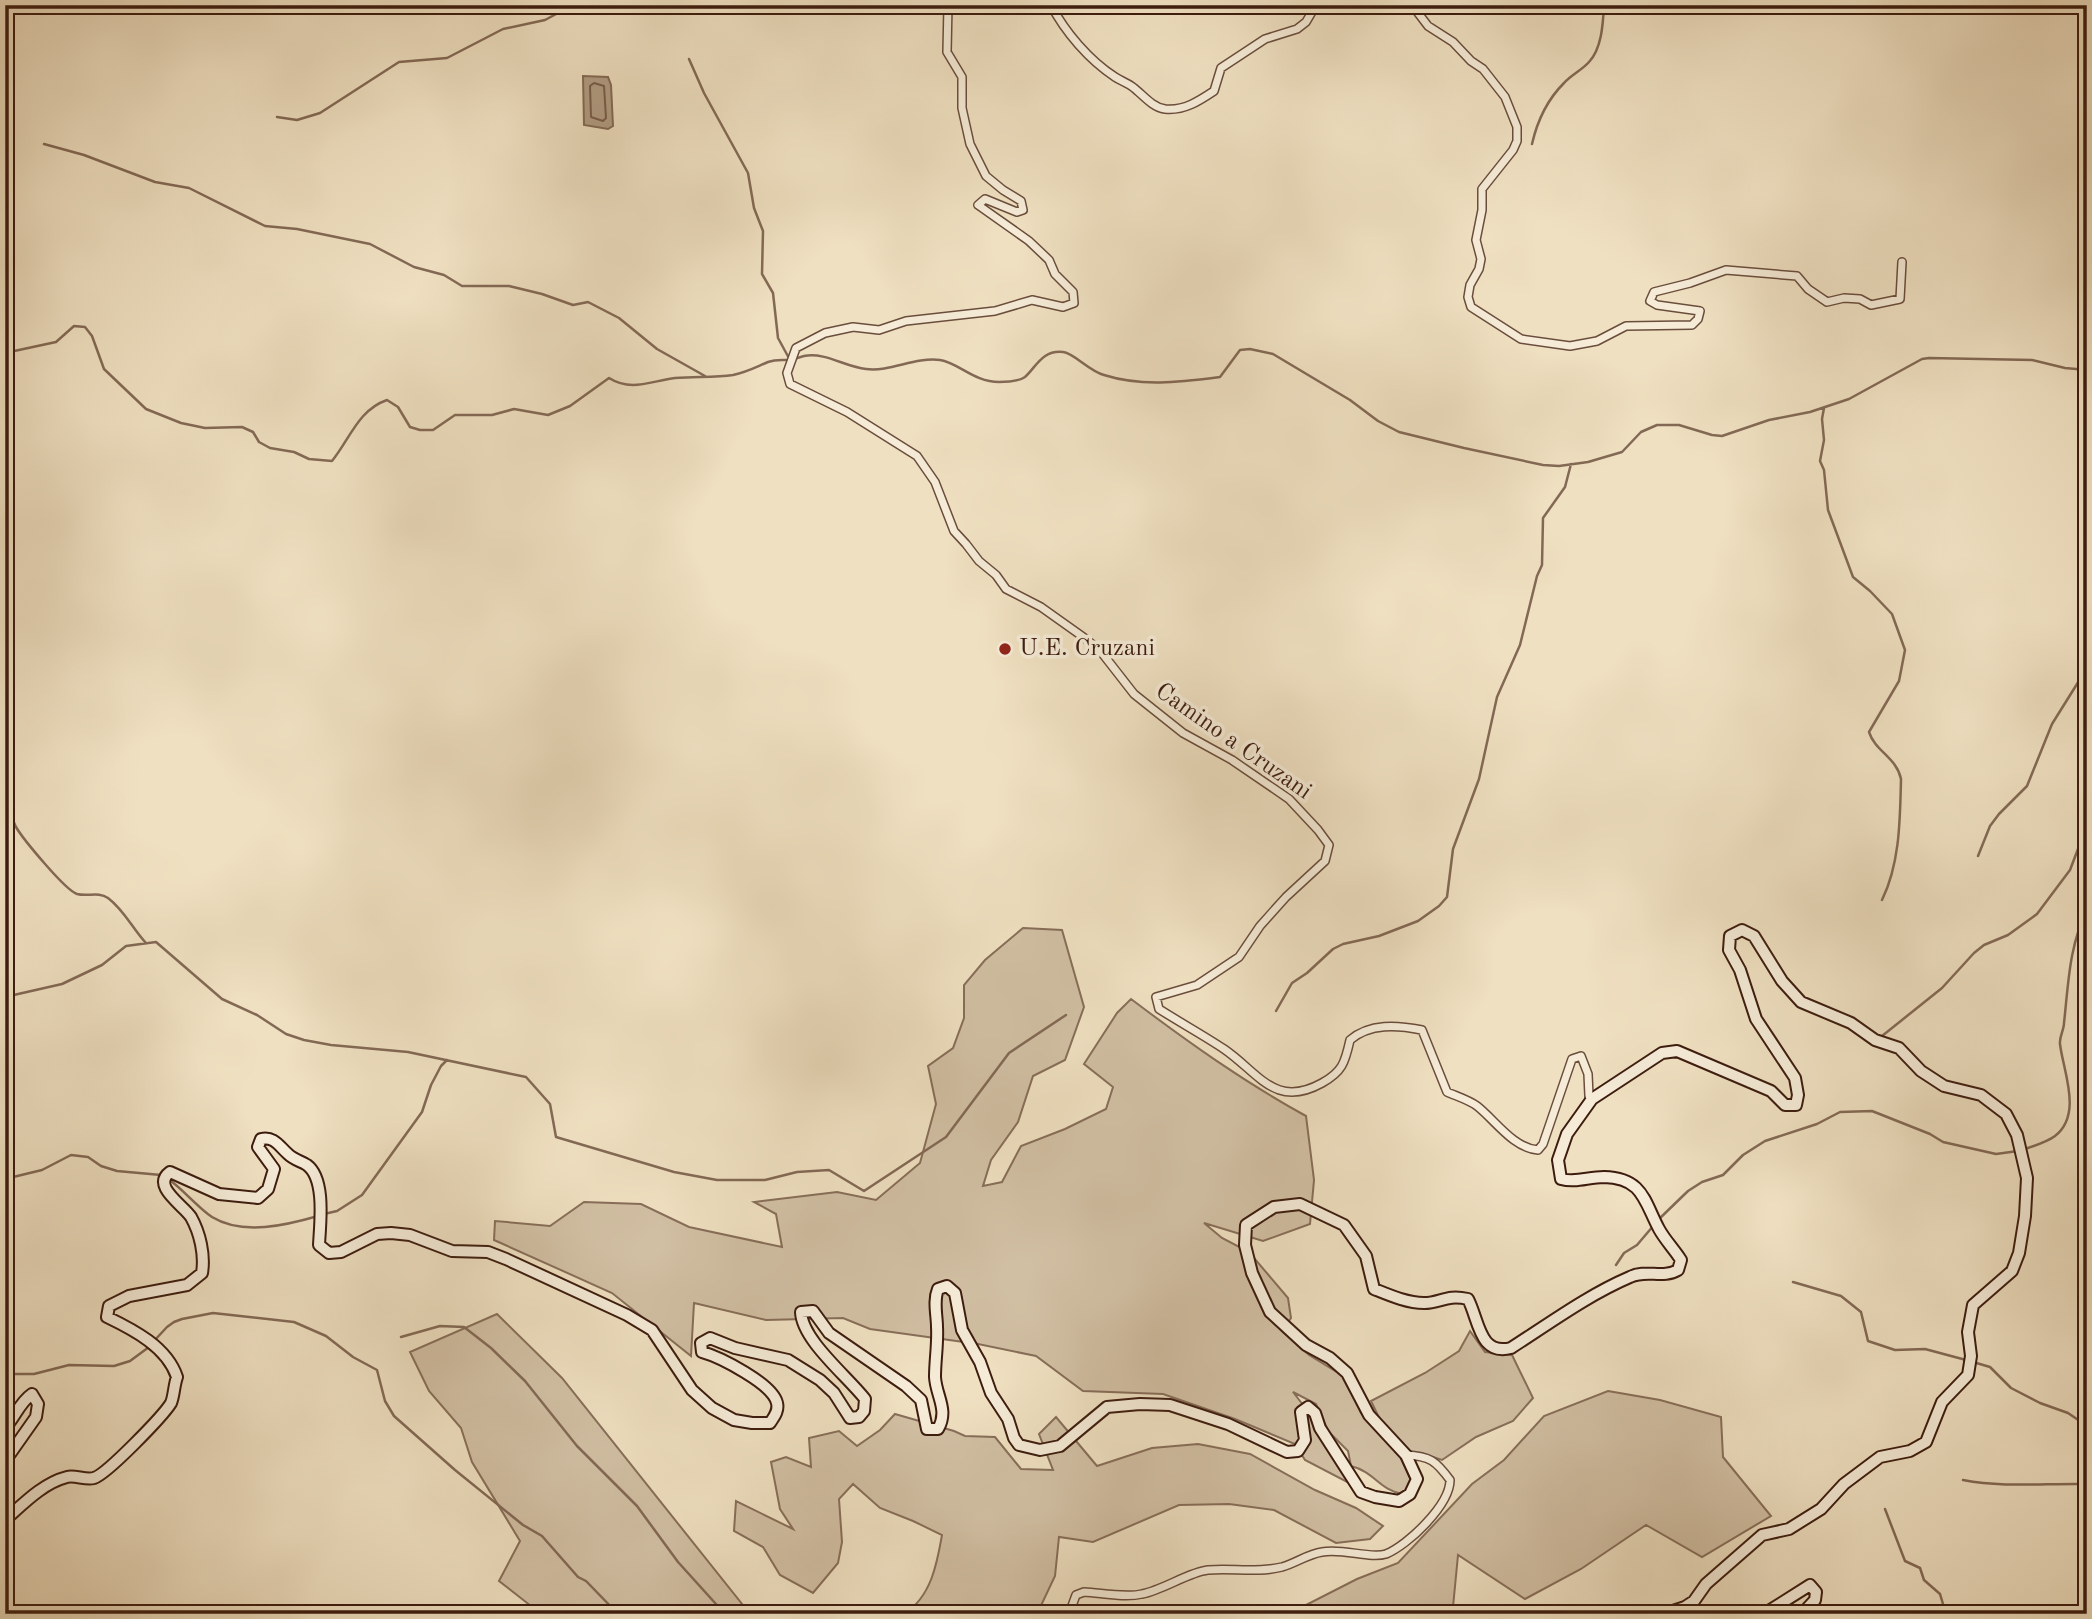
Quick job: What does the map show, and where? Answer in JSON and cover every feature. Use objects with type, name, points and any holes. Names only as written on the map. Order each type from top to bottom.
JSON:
[{"type":"main road","points":[[5,1520],[50,1485],[68,1477],[95,1478],[116,1462],[172,1402],[177,1377],[173,1364],[130,1329],[107,1317],[109,1306],[129,1296],[187,1285],[202,1273],[204,1261],[198,1234],[190,1216],[167,1191],[165,1176],[170,1172],[219,1194],[258,1198],[268,1189],[274,1169],[258,1147],[261,1139],[265,1138],[273,1140],[292,1158],[308,1166],[318,1183],[321,1205],[319,1245],[329,1253],[341,1252],[377,1234],[391,1233],[410,1235],[452,1251],[488,1252],[506,1259],[627,1315],[652,1330],[692,1390],[712,1408],[734,1420],[770,1423],[778,1404],[772,1392],[740,1369],[702,1352],[701,1343],[710,1339],[734,1348],[788,1360],[820,1380],[834,1393],[850,1418],[859,1417],[864,1411],[865,1399],[813,1340],[802,1322],[802,1312],[813,1311],[830,1333],[906,1386],[921,1400],[927,1429],[938,1429],[942,1422],[943,1404],[935,1379],[936,1294],[938,1289],[947,1286],[955,1293],[962,1330],[1019,1445],[1040,1450],[1060,1446],[1107,1407],[1140,1404],[1170,1405],[1228,1424],[1287,1452],[1298,1451],[1305,1440],[1301,1412],[1305,1407],[1312,1408],[1320,1428],[1361,1492],[1399,1501],[1410,1494],[1417,1479],[1406,1455],[1369,1415],[1347,1373],[1330,1357],[1306,1345],[1270,1312],[1252,1273],[1245,1245],[1246,1225],[1274,1207],[1300,1205],[1344,1225],[1366,1256],[1374,1289],[1424,1304],[1454,1296],[1468,1298],[1482,1337],[1491,1346],[1501,1350],[1511,1348],[1578,1305],[1632,1276],[1645,1272],[1670,1275],[1678,1270],[1681,1261],[1659,1229],[1642,1194],[1632,1183],[1602,1177],[1573,1182],[1561,1179],[1558,1160],[1567,1134],[1591,1099],[1662,1053],[1677,1051],[1771,1091],[1785,1105],[1796,1105],[1796,1078],[1756,1019],[1740,970],[1729,950],[1730,936],[1742,930],[1754,936],[1782,981],[1801,1002],[1851,1023],[1875,1040],[1899,1048],[1921,1071],[1944,1086],[1981,1095],[2006,1114],[2017,1135],[2027,1178],[2025,1216],[2020,1253],[2012,1271],[1973,1305],[1968,1332],[1971,1356],[1968,1375],[1942,1402],[1926,1442],[1910,1451],[1880,1457],[1844,1484],[1821,1509],[1789,1529],[1762,1535],[1706,1584],[1694,1601],[1664,1614]]},
{"type":"main road","points":[[5,1428],[15,1417],[24,1399],[32,1394],[38,1404],[36,1417],[5,1461]]},
{"type":"main road","points":[[1764,1614],[1810,1585],[1816,1592],[1815,1600],[1802,1614]]},
{"type":"street","name":"Camino a Cruzani","points":[[948,5],[947,52],[962,77],[962,108],[970,144],[986,176],[1021,201],[1023,210],[1017,212],[985,199],[978,205],[1012,228],[1049,260],[1055,274],[1073,292],[1074,303],[1063,307],[1032,300],[995,311],[906,321],[879,330],[853,327],[825,332],[796,348],[788,373],[790,384],[847,412],[917,456],[935,482],[954,531],[1006,589],[1041,607],[1086,639],[1102,653],[1134,694],[1183,733],[1232,760],[1289,799],[1329,845],[1325,861],[1286,897],[1260,926],[1239,957],[1197,985],[1156,997],[1159,1009],[1226,1051],[1272,1088],[1293,1094],[1315,1087],[1337,1074],[1347,1054],[1350,1040],[1358,1033],[1394,1025],[1422,1030],[1447,1092],[1475,1104],[1497,1127],[1530,1149],[1538,1150],[1544,1144],[1572,1059],[1581,1056],[1591,1099]]},
{"type":"street","points":[[1051,5],[1058,19],[1080,46],[1114,76],[1163,109],[1190,107],[1214,91],[1221,68],[1265,38],[1297,29],[1306,22],[1316,5]]},
{"type":"street","points":[[1412,5],[1428,26],[1453,42],[1496,83],[1517,127],[1517,141],[1513,150],[1482,189],[1482,210],[1476,240],[1481,259],[1470,285],[1468,298],[1471,307],[1485,318],[1521,339],[1570,346],[1597,341],[1626,326],[1692,325],[1698,319],[1700,311],[1657,305],[1650,301],[1654,292],[1726,270],[1797,276],[1808,289],[1827,302],[1844,298],[1860,299],[1871,305],[1900,299],[1902,262]]},
{"type":"street","points":[[1069,1614],[1076,1595],[1084,1592],[1140,1595],[1205,1570],[1242,1572],[1283,1566],[1308,1555],[1326,1551],[1358,1552],[1376,1556],[1401,1546],[1426,1524],[1450,1488],[1450,1480],[1431,1460],[1424,1456],[1406,1455]]},
{"type":"shaded area","points":[[1023,928],[1062,930],[1084,1007],[1065,1060],[1033,1076],[1018,1122],[991,1160],[983,1186],[1002,1182],[1021,1146],[1106,1109],[1113,1087],[1084,1064],[1117,1013],[1131,999],[1217,1061],[1306,1116],[1314,1180],[1310,1224],[1263,1241],[1204,1223],[1222,1238],[1249,1252],[1288,1298],[1291,1318],[1282,1331],[1309,1355],[1345,1377],[1361,1413],[1400,1456],[1414,1487],[1403,1494],[1395,1492],[1366,1472],[1351,1466],[1348,1451],[1328,1431],[1316,1404],[1293,1392],[1307,1410],[1351,1484],[1305,1460],[1295,1444],[1235,1419],[1163,1394],[1083,1391],[1036,1356],[978,1344],[870,1329],[843,1318],[766,1320],[694,1303],[691,1356],[612,1293],[494,1240],[495,1221],[550,1226],[584,1202],[641,1204],[689,1227],[782,1247],[776,1214],[754,1202],[837,1192],[876,1200],[920,1163],[936,1104],[928,1066],[953,1048],[964,1018],[964,985],[985,960]]},
{"type":"shaded area","points":[[497,1314],[562,1378],[750,1614],[533,1614],[531,1606],[499,1581],[520,1541],[472,1462],[461,1428],[429,1391],[410,1352]]},
{"type":"shaded area","points":[[1470,1331],[1485,1352],[1512,1355],[1533,1398],[1513,1421],[1476,1437],[1442,1460],[1424,1454],[1416,1456],[1386,1432],[1371,1401],[1425,1373],[1459,1351]]},
{"type":"shaded area","points":[[1608,1391],[1660,1400],[1721,1417],[1723,1457],[1771,1516],[1702,1557],[1646,1525],[1581,1569],[1525,1599],[1458,1555],[1453,1607],[1456,1614],[1303,1614],[1306,1605],[1357,1579],[1398,1563],[1472,1484],[1504,1460],[1544,1416]]},
{"type":"shaded area","points":[[895,1414],[965,1436],[995,1437],[1021,1469],[1053,1470],[1039,1434],[1056,1417],[1097,1466],[1152,1448],[1198,1444],[1250,1454],[1315,1490],[1356,1508],[1383,1526],[1370,1539],[1336,1543],[1274,1510],[1229,1504],[1179,1505],[1093,1542],[1059,1537],[1055,1576],[1036,1614],[904,1614],[921,1599],[927,1589],[942,1535],[880,1508],[853,1484],[839,1499],[842,1542],[838,1563],[813,1593],[780,1575],[763,1547],[734,1531],[736,1501],[793,1529],[780,1509],[771,1462],[786,1457],[811,1467],[809,1438],[839,1431],[857,1446],[880,1430]]},
{"type":"water","points":[[583,76],[608,77],[611,85],[613,126],[608,129],[584,125]]},
{"type":"waterway","points":[[277,117],[297,120],[320,113],[399,62],[447,58],[503,29],[545,20],[558,13],[564,5]]},
{"type":"waterway","points":[[1532,144],[1548,104],[1597,50],[1604,5]]},
{"type":"waterway","points":[[689,59],[704,93],[748,173],[754,208],[763,231],[762,274],[773,293],[778,338],[790,360]]},
{"type":"waterway","points":[[44,144],[84,155],[155,182],[189,188],[265,226],[297,229],[370,244],[414,267],[444,275],[462,286],[509,286],[573,305],[588,302],[619,318],[657,349],[705,376]]},
{"type":"waterway","points":[[5,353],[56,342],[74,326],[85,327],[92,336],[104,369],[146,409],[181,423],[205,428],[242,427],[253,432],[259,442],[270,448],[294,452],[309,459],[332,461],[362,418],[387,400],[398,407],[410,427],[433,430],[455,415],[492,415],[514,409],[548,415],[570,406],[609,378],[633,385],[675,378],[726,376],[771,361],[812,355],[866,369],[940,360],[982,379],[1002,382],[1022,379],[1045,356],[1063,352],[1104,375],[1133,381],[1161,382],[1220,377],[1240,350],[1250,349],[1273,354],[1399,432],[1543,465],[1559,466],[1588,462],[1622,452],[1641,432],[1657,425],[1679,425],[1722,436],[1769,420],[1810,412],[1849,399],[1922,359],[2032,360],[2087,370]]},
{"type":"waterway","points":[[1824,408],[1824,440],[1820,461],[1824,470],[1828,510],[1853,577],[1892,614],[1905,650],[1899,681],[1869,732],[1895,765],[1901,779],[1896,856],[1882,900]]},
{"type":"waterway","points":[[1276,1011],[1292,983],[1333,949],[1418,921],[1447,897],[1453,849],[1479,779],[1497,697],[1520,645],[1542,565],[1543,518],[1565,487],[1571,464]]},
{"type":"waterway","points":[[1978,856],[1990,826],[2027,786],[2052,724],[2087,668]]},
{"type":"waterway","points":[[5,796],[16,827],[54,874],[77,894],[108,898],[146,943]]},
{"type":"waterway","points":[[1882,1036],[1942,988],[1984,945],[2008,935],[2037,914],[2070,870],[2078,849],[2087,842]]},
{"type":"waterway","points":[[2025,1149],[2055,1136],[2068,1116],[2069,1092],[2060,1041],[2073,952],[2087,912]]},
{"type":"waterway","points":[[5,997],[62,984],[102,965],[126,946],[156,942],[222,999],[257,1015],[286,1034],[331,1045],[408,1052],[526,1077],[550,1104],[556,1137],[674,1172],[717,1180],[765,1180],[797,1172],[829,1170],[864,1191],[946,1137],[1009,1053],[1066,1015]]},
{"type":"waterway","points":[[324,1214],[337,1211],[362,1195],[422,1112],[431,1085],[447,1060]]},
{"type":"waterway","points":[[1658,1220],[1688,1191],[1702,1182],[1723,1175],[1743,1155],[1765,1141],[1817,1124],[1840,1112],[1872,1111],[1930,1134],[1943,1142],[1996,1154],[2018,1151]]},
{"type":"waterway","points":[[5,1179],[42,1170],[71,1155],[88,1157],[101,1166],[117,1171],[161,1175]]},
{"type":"waterway","points":[[167,1178],[212,1217],[224,1223],[265,1227],[318,1216]]},
{"type":"waterway","points":[[1616,1265],[1624,1253],[1637,1245],[1654,1225]]},
{"type":"waterway","points":[[1793,1282],[1841,1296],[1861,1312],[1868,1341],[1895,1350],[1925,1349],[1966,1360]]},
{"type":"waterway","points":[[153,1342],[174,1322],[213,1313],[294,1322],[326,1336],[353,1357],[377,1370],[385,1401],[394,1416],[455,1470],[523,1525],[542,1536],[578,1577],[586,1581],[618,1614]]},
{"type":"waterway","points":[[401,1337],[440,1326],[464,1327],[491,1348],[525,1381],[577,1446],[637,1506],[678,1562],[725,1614]]},
{"type":"waterway","points":[[5,1374],[34,1374],[69,1365],[114,1366],[130,1361],[149,1347]]},
{"type":"waterway","points":[[1973,1362],[1990,1367],[2011,1388],[2068,1413],[2087,1426]]},
{"type":"waterway","points":[[1963,1480],[2010,1485],[2087,1484]]},
{"type":"waterway","points":[[1885,1509],[1905,1561],[1920,1568],[1924,1580],[1940,1594],[1946,1614]]},
{"type":"place","name":"U.E. Cruzani","points":[[1005,649]]}]
